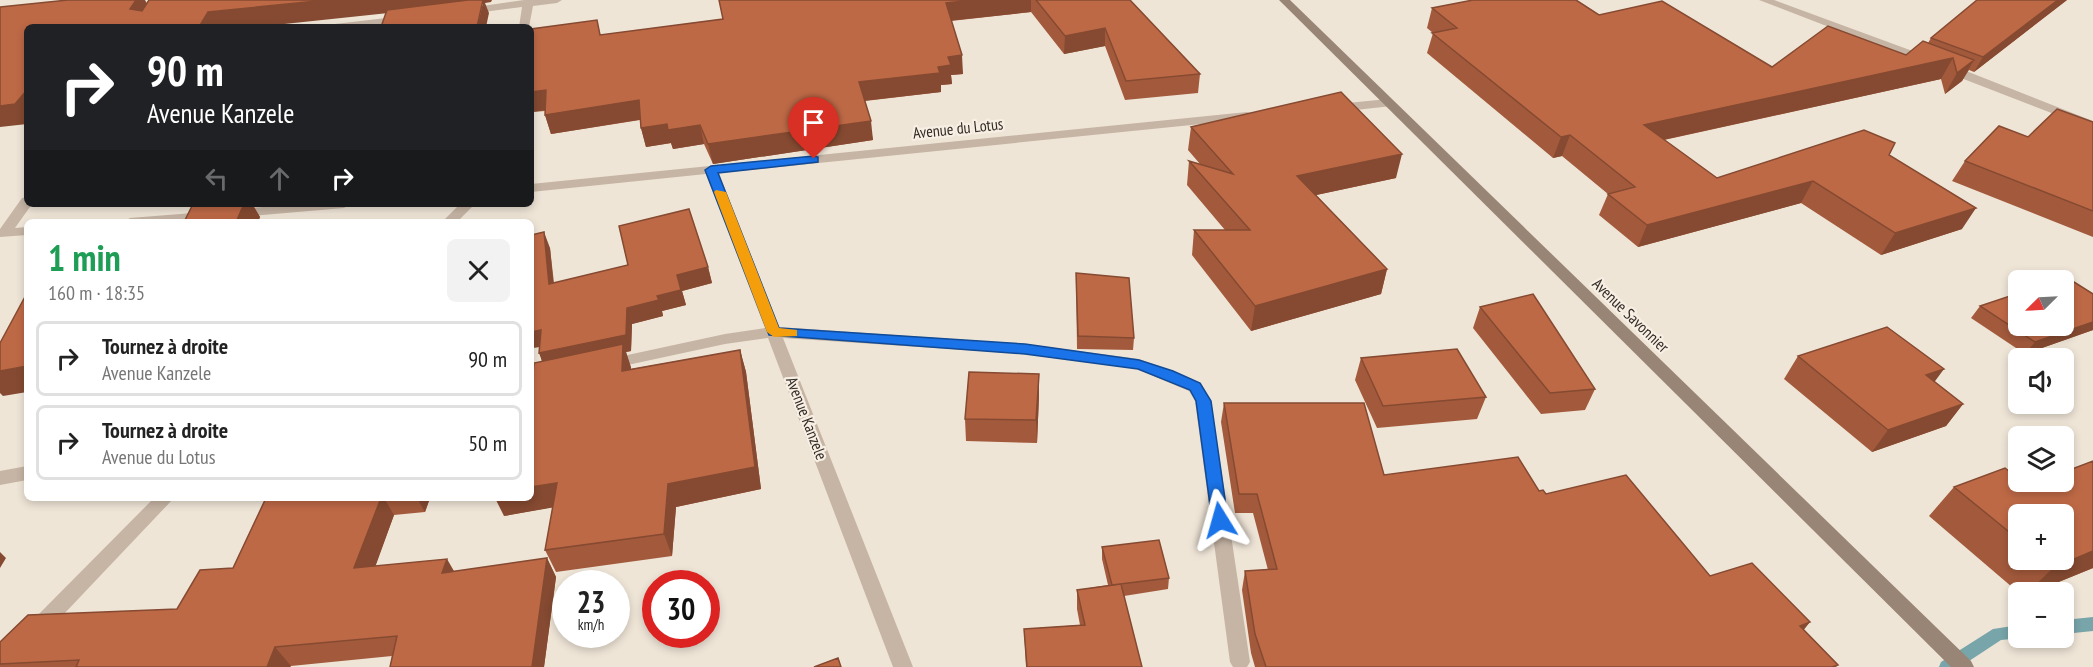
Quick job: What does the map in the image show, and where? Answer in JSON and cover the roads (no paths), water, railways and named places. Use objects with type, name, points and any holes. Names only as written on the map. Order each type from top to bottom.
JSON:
[{"type":"street","points":[[461,12],[557,0]]},
{"type":"street","name":"Avenue Savonnier","points":[[1284,0],[1958,661]]},
{"type":"street","points":[[1764,0],[1952,69],[2093,125]]},
{"type":"street","points":[[525,24],[529,2]]},
{"type":"street","points":[[362,24],[416,18]]},
{"type":"street","points":[[1329,108],[1388,103]]},
{"type":"street","name":"Avenue du Lotus","points":[[534,188],[1258,115]]},
{"type":"street","name":"Avenue Kanzele","points":[[711,170],[903,667]]},
{"type":"street","points":[[3,233],[24,205]]},
{"type":"street","points":[[163,219],[306,207]]},
{"type":"street","points":[[452,219],[465,207]]},
{"type":"street","points":[[3,233],[24,231]]},
{"type":"street","points":[[589,368],[725,339],[774,332],[1025,349],[1139,364],[1195,387],[1203,401],[1240,662]]},
{"type":"street","points":[[0,478],[24,474]]},
{"type":"street","points":[[24,643],[162,501]]},
{"type":"waterway","points":[[2074,626],[2093,624]]},
{"type":"waterway","points":[[1947,667],[1998,634],[2008,633]]}]
